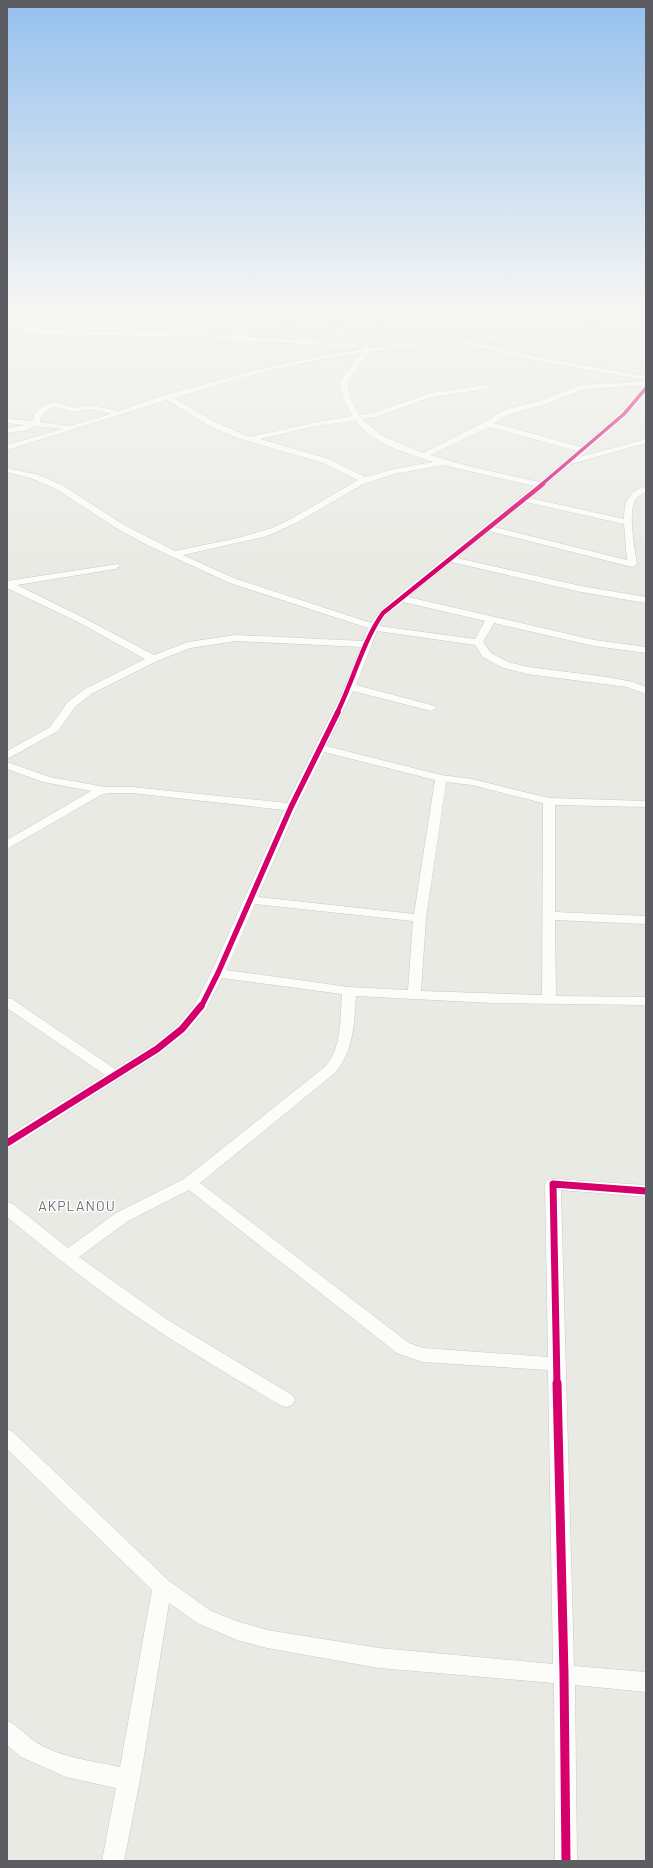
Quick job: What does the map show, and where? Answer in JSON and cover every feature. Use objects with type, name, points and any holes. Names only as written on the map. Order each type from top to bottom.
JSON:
[{"type":"street","points":[[7,448],[178,393]]},
{"type":"street","points":[[346,393],[356,417],[362,425],[378,437],[442,463],[541,485]]},
{"type":"street","points":[[250,439],[312,425],[387,412],[431,395],[444,393]]},
{"type":"street","points":[[423,456],[488,424],[507,412],[541,403],[567,393]]},
{"type":"street","points":[[7,1143],[157,1049],[182,1029],[200,1008],[218,973],[291,807],[350,687],[374,626],[383,613],[568,463],[624,414],[642,393]]},
{"type":"street","points":[[167,396],[212,424],[250,439],[326,461],[365,480]]},
{"type":"street","points":[[36,423],[38,415],[44,408],[56,404],[73,410],[91,407],[119,413]]},
{"type":"street","points":[[7,421],[72,428]]},
{"type":"street","points":[[7,431],[24,428],[36,423]]},
{"type":"street","points":[[488,424],[582,450]]},
{"type":"street","points":[[568,463],[646,441]]},
{"type":"street","points":[[174,554],[274,530],[296,520],[350,487],[365,480],[406,468],[442,463]]},
{"type":"street","points":[[7,470],[36,477],[59,488],[121,527],[174,554],[233,581],[387,631],[478,642]]},
{"type":"street","points":[[487,528],[632,564],[628,522],[631,499],[646,488]]},
{"type":"street","points":[[525,499],[628,522]]},
{"type":"street","points":[[450,559],[581,589],[646,600]]},
{"type":"street","points":[[8,584],[115,566]]},
{"type":"street","points":[[8,584],[81,620],[153,659]]},
{"type":"street","points":[[400,598],[594,643],[646,650]]},
{"type":"street","points":[[478,642],[491,620]]},
{"type":"street","points":[[7,756],[54,729],[62,720],[70,705],[87,692],[153,659],[188,645],[225,639],[247,638],[367,644]]},
{"type":"street","points":[[478,642],[479,646],[491,658],[515,668],[628,684],[646,691]]},
{"type":"street","points":[[350,687],[431,708]]},
{"type":"street","points":[[320,748],[441,778],[472,782],[549,801],[646,804]]},
{"type":"street","points":[[7,765],[47,780],[107,790],[132,790],[291,807]]},
{"type":"street","points":[[414,995],[420,918],[441,778]]},
{"type":"street","points":[[7,845],[86,798],[107,790]]},
{"type":"street","points":[[549,801],[549,1000]]},
{"type":"street","points":[[250,900],[420,918]]},
{"type":"street","points":[[550,916],[646,920]]},
{"type":"street","points":[[218,973],[349,991],[492,999],[646,1001]]},
{"type":"street","points":[[68,1256],[122,1217],[190,1183],[316,1082],[338,1061],[344,1050],[349,991]]},
{"type":"street","points":[[7,1002],[115,1075]]},
{"type":"street","points":[[190,1183],[403,1348],[422,1355],[556,1364]]},
{"type":"street","points":[[566,1861],[564,1674],[553,1184],[646,1191]]},
{"type":"street","points":[[7,1208],[90,1274],[170,1330],[286,1400]]},
{"type":"street","points":[[7,1436],[162,1587],[204,1617],[237,1631],[267,1639],[379,1658],[646,1682]]},
{"type":"street","points":[[113,1861],[129,1780],[162,1587]]},
{"type":"street","points":[[7,1731],[29,1750],[66,1766],[129,1780]]},
{"type":"cycle path","points":[[7,1143],[157,1049],[182,1029],[200,1008],[218,973],[291,807],[350,687],[374,626],[383,613],[568,463],[624,414],[642,393]]},
{"type":"cycle path","points":[[566,1861],[564,1674],[553,1184],[646,1191]]},
{"type":"district","name":"AKPLANOU","points":[[77,1205]]}]
